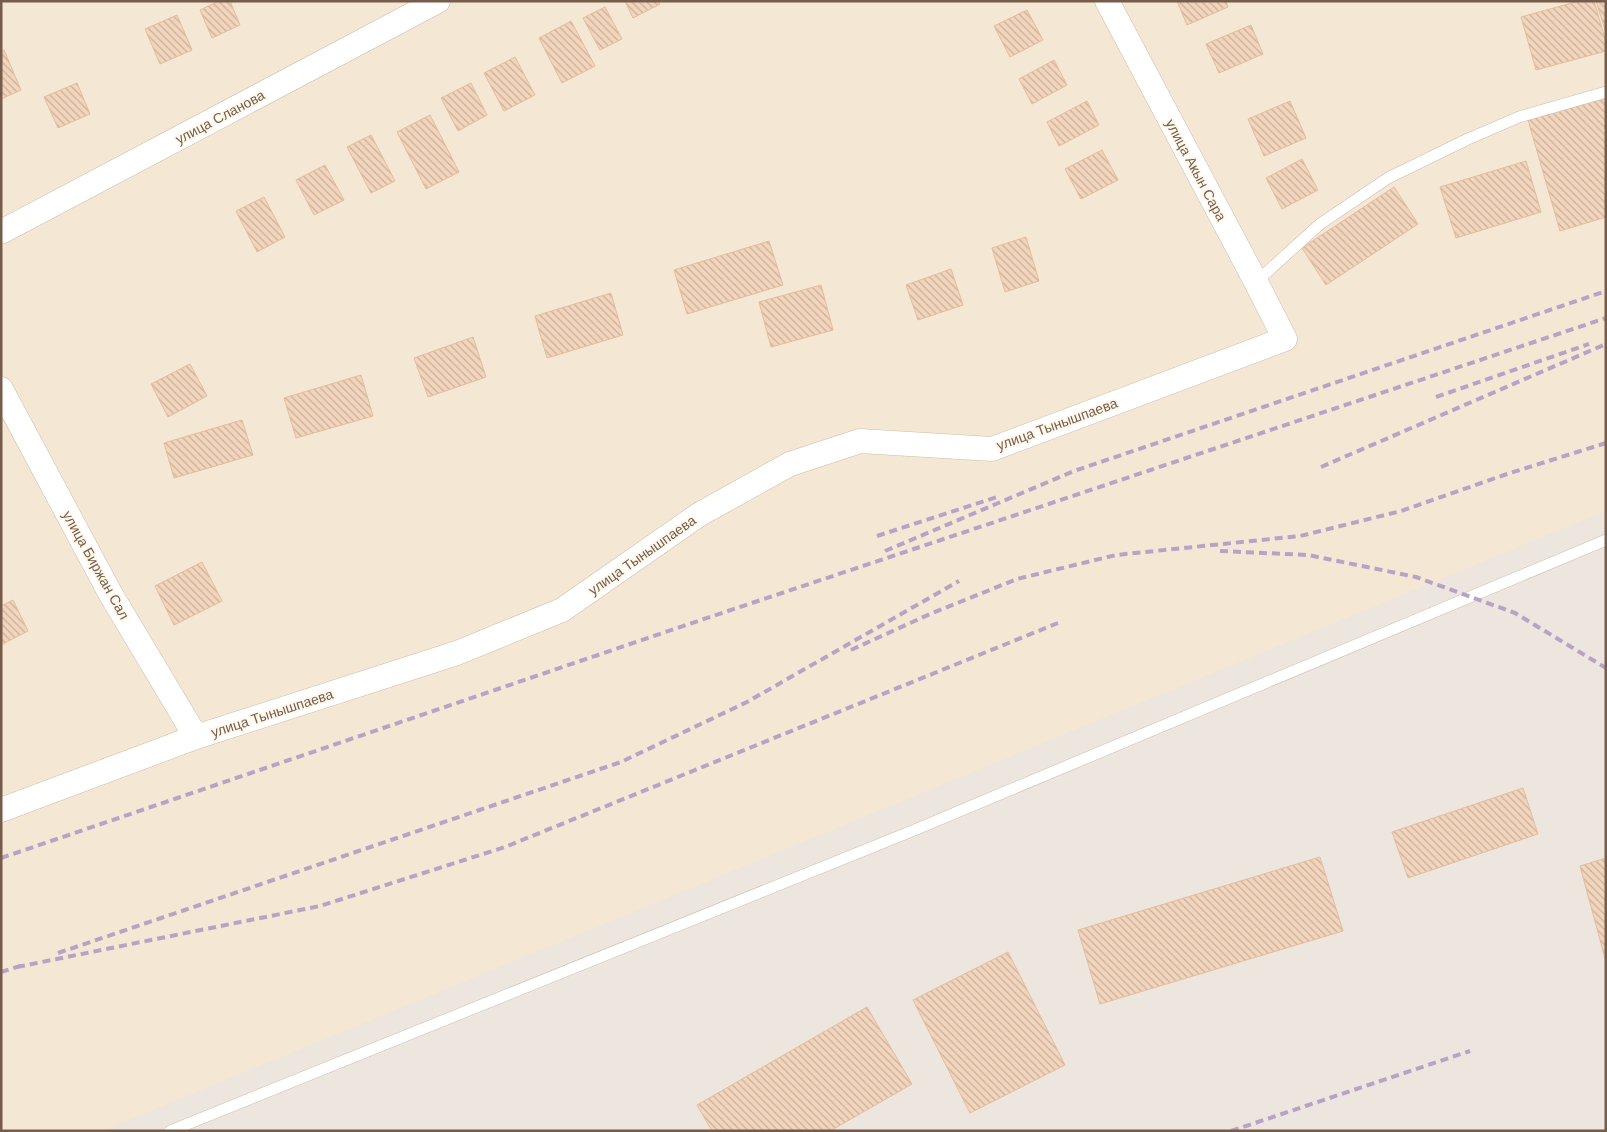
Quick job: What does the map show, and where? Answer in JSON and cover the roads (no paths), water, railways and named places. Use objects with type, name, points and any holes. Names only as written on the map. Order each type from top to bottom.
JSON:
[{"type":"street","name":"улица Сланова","points":[[1,232],[438,1]]},
{"type":"street","name":"улица Акын Сара","points":[[1107,1],[1285,339]]},
{"type":"street","name":"улица Тынышпаева","points":[[1,810],[196,736],[457,653],[562,610],[700,514],[790,464],[860,441],[992,449],[1285,339]]},
{"type":"street","name":"улица Биржан Сал","points":[[1,389],[110,593],[196,736]]},
{"type":"lane","points":[[1256,282],[1320,224],[1388,178],[1468,139],[1519,117],[1606,92]]},
{"type":"lane","points":[[170,1131],[912,831],[1606,540]]},
{"type":"railway","points":[[885,551],[1074,471],[1606,291]]},
{"type":"railway","points":[[1,858],[689,624],[1606,318]]},
{"type":"railway","points":[[1436,397],[1589,344]]},
{"type":"railway","points":[[1321,467],[1606,344]]},
{"type":"railway","points":[[851,650],[930,614],[1017,579],[1116,555],[1300,536],[1401,511],[1507,474],[1606,443]]},
{"type":"railway","points":[[877,536],[1000,496]]},
{"type":"railway","points":[[1220,551],[1308,555],[1416,577],[1515,613],[1606,668]]},
{"type":"railway","points":[[58,953],[621,762],[747,702],[959,581]]},
{"type":"railway","points":[[17,967],[320,906],[505,847],[1058,623]]},
{"type":"railway","points":[[1,972],[23,965]]},
{"type":"railway","points":[[1231,1131],[1470,1051]]}]
